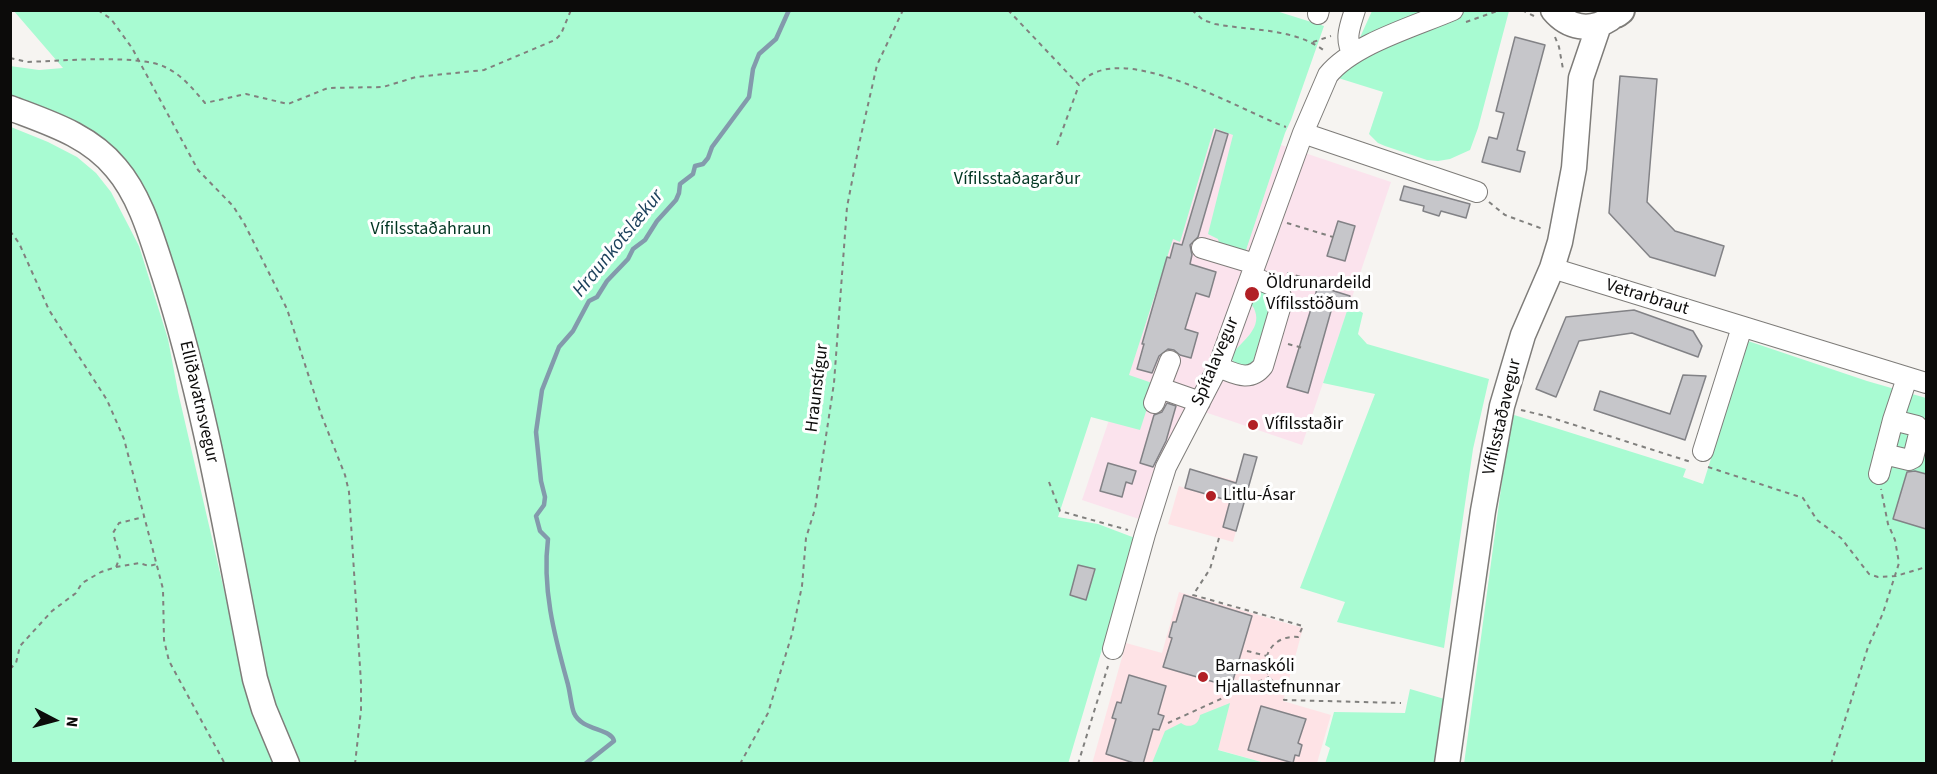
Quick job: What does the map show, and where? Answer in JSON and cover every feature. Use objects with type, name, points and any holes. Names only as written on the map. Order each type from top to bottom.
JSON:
[{"type":"main road","name":"Vífilsstaðavegur","points":[[1559,16],[1576,26],[1588,27],[1613,15]]},
{"type":"main road","name":"Vífilsstaðavegur","points":[[1447,764],[1483,511],[1502,406],[1522,336],[1552,268],[1560,242],[1574,168],[1581,78],[1613,15]]},
{"type":"main road","name":"Vífilsstaðavegur","points":[[1559,16],[1581,78]]},
{"type":"main road","name":"Elliðavatnsvegur","points":[[10,108],[64,129],[93,146],[114,165],[135,195],[158,254],[185,342],[255,679],[268,720],[288,764]]},
{"type":"street","points":[[1353,54],[1348,46],[1348,40],[1355,10]]},
{"type":"street","name":"Spítalavegur","points":[[1113,649],[1166,467],[1218,368],[1303,133],[1328,75],[1353,54],[1453,10]]},
{"type":"street","points":[[1303,133],[1477,192]]},
{"type":"street","points":[[1202,248],[1253,270],[1276,287],[1281,301],[1263,366],[1256,373],[1246,376],[1218,368]]},
{"type":"street","name":"Vetrarbraut","points":[[1552,268],[1926,383]]},
{"type":"street","points":[[1703,451],[1742,327]]},
{"type":"street","points":[[1170,361],[1157,395],[1200,402]]},
{"type":"street","points":[[1880,474],[1893,420],[1907,378]]},
{"type":"street","points":[[1884,454],[1909,460],[1913,458],[1920,430],[1917,426],[1893,420]]},
{"type":"path","points":[[98,10],[111,19],[132,48],[198,170],[233,207],[244,224],[286,309],[321,414],[345,475],[351,507],[361,683],[361,710],[355,764]]},
{"type":"path","points":[[10,58],[27,62],[139,60],[163,66],[186,81],[205,104],[246,94],[288,104],[328,88],[383,87],[416,77],[484,70],[555,40],[561,34],[571,10]]},
{"type":"path","name":"Hraunstígur","points":[[740,764],[768,713],[792,634],[802,586],[806,538],[815,509],[834,383],[847,207],[877,65],[903,10]]},
{"type":"path","points":[[1008,10],[1079,85]]},
{"type":"path","points":[[1057,145],[1079,85],[1086,76],[1104,69],[1122,67],[1141,69],[1183,83],[1303,133]]},
{"type":"path","points":[[1477,192],[1505,215],[1545,230]]},
{"type":"path","points":[[1272,219],[1333,237]]},
{"type":"path","points":[[10,231],[19,243],[49,310],[107,400],[124,439],[163,589],[164,640],[169,661],[225,764]]},
{"type":"path","points":[[1253,270],[1322,283]]},
{"type":"path","points":[[1502,406],[1546,416],[1803,498],[1817,520],[1841,538],[1869,574],[1878,577],[1896,576],[1926,567]]},
{"type":"path","points":[[1831,764],[1868,647],[1899,563],[1895,540],[1888,524],[1879,486],[1880,474]]},
{"type":"path","points":[[1049,482],[1060,512],[1145,534]]},
{"type":"path","points":[[116,567],[120,557],[113,533],[118,523],[144,518]]},
{"type":"path","points":[[1218,538],[1210,569],[1193,595],[1303,626],[1298,637],[1280,640],[1272,646],[1267,656],[1266,667],[1269,677],[1283,689],[1284,700]]},
{"type":"path","points":[[10,669],[16,663],[20,646],[52,611],[76,593],[82,583],[101,572],[116,567],[139,563],[149,566],[157,564]]},
{"type":"path","points":[[1078,764],[1113,649]]},
{"type":"path","points":[[1247,651],[1267,656]]},
{"type":"path","points":[[1168,723],[1269,677]]},
{"type":"path","points":[[1280,704],[1284,700],[1401,703]]},
{"type":"shaded area","name":"Öldrunardeild Vífilsstöðum","points":[[1210,121],[1391,182],[1302,445],[1187,406],[1148,522],[1082,500]]},
{"type":"shaded area","name":"Litlu-Ásar","points":[[1244,454],[1257,457],[1233,542],[1168,524],[1179,486],[1185,488],[1190,469],[1236,481]]},
{"type":"shaded area","name":"Barnaskóli Hjallastefnunnar","points":[[1179,592],[1303,628],[1283,701],[1331,715],[1317,763],[1265,763],[1170,736],[1162,763],[1092,764],[1126,643],[1162,653]]},
{"type":"green space","points":[[13,10],[1273,10],[1324,26],[1245,253],[1220,247],[1218,239],[1208,234],[1233,135],[1214,128],[1180,242],[1173,239],[1129,375],[1155,384],[1140,430],[1091,417],[1058,517],[1098,524],[1135,538],[1068,764],[293,763],[253,648],[189,311],[162,237],[103,141],[89,128],[62,115],[11,98],[10,66],[39,70],[63,68]]},
{"type":"green space","points":[[1372,11],[1438,11],[1357,44]]},
{"type":"green space","points":[[1463,11],[1509,11],[1470,150],[1450,159],[1438,161],[1427,160],[1378,143],[1369,134],[1383,92],[1335,77],[1356,60]]},
{"type":"green space","points":[[11,127],[77,157],[96,173],[111,192],[139,246],[168,339],[178,392],[247,689],[276,763],[11,763]]},
{"type":"green space","points":[[1262,289],[1267,291],[1272,299],[1253,362],[1251,367],[1233,365],[1232,355],[1249,336],[1255,324],[1255,311],[1250,302],[1253,293]]},
{"type":"green space","points":[[1349,305],[1363,313],[1358,334],[1367,344],[1489,379],[1473,449],[1444,648],[1337,622],[1345,602],[1300,588],[1375,394],[1323,383]]},
{"type":"green space","points":[[1748,341],[1867,381],[1926,398],[1926,763],[1464,764],[1511,414],[1686,469],[1683,477],[1703,484]]},
{"type":"green space","points":[[1410,689],[1448,700],[1438,763],[1325,764],[1330,748],[1325,745],[1334,712],[1405,713]]},
{"type":"green space","points":[[1230,703],[1218,750],[1265,763],[1152,763],[1165,731],[1181,723],[1187,726],[1193,725],[1198,721],[1200,715]]},
{"type":"building","points":[[1515,37],[1545,45],[1517,150],[1525,152],[1520,172],[1482,162],[1489,137],[1497,139],[1504,113],[1496,111]]},
{"type":"building","points":[[1620,76],[1657,79],[1647,202],[1675,231],[1724,246],[1715,276],[1650,257],[1609,213]]},
{"type":"building","points":[[1216,130],[1228,134],[1198,237],[1190,245],[1192,255],[1190,264],[1216,272],[1209,297],[1196,293],[1185,329],[1198,333],[1191,358],[1168,349],[1159,356],[1152,373],[1137,369],[1167,257],[1170,258],[1174,243],[1182,245]]},
{"type":"building","points":[[1404,186],[1470,204],[1466,218],[1441,211],[1439,216],[1423,211],[1424,206],[1400,200]]},
{"type":"building","points":[[1338,221],[1355,226],[1345,261],[1327,256]]},
{"type":"building","points":[[1318,286],[1350,296],[1347,308],[1333,304],[1308,393],[1287,387]]},
{"type":"building","points":[[1634,310],[1693,331],[1702,346],[1698,357],[1632,333],[1579,341],[1556,397],[1536,389],[1566,317]]},
{"type":"building","points":[[1683,375],[1706,376],[1685,440],[1594,410],[1600,391],[1670,414]]},
{"type":"building","points":[[1167,403],[1176,406],[1166,441],[1153,467],[1140,463],[1154,415],[1162,412]]},
{"type":"building","points":[[1244,454],[1257,457],[1236,531],[1223,527],[1230,501],[1185,488],[1190,469],[1236,483]]},
{"type":"building","points":[[1108,463],[1136,471],[1132,484],[1126,482],[1122,497],[1100,491]]},
{"type":"building","points":[[1915,471],[1926,474],[1926,529],[1893,519],[1907,472]]},
{"type":"building","points":[[1078,565],[1095,569],[1086,600],[1070,595]]},
{"type":"building","points":[[1184,595],[1252,616],[1231,687],[1163,667],[1172,638],[1169,637],[1173,622],[1176,622]]},
{"type":"building","points":[[1129,675],[1166,686],[1158,714],[1164,716],[1159,730],[1153,729],[1143,764],[1106,754],[1116,719],[1112,718],[1117,702],[1121,703]]},
{"type":"building","points":[[1261,706],[1306,719],[1298,743],[1302,745],[1299,756],[1295,755],[1293,763],[1248,750]]},
{"type":"waterway","name":"Hraunkotslækur","points":[[585,764],[614,741],[608,734],[583,723],[574,713],[554,628],[548,593],[548,539],[540,531],[536,516],[544,505],[545,497],[536,432],[542,390],[559,347],[573,331],[589,301],[597,297],[607,281],[628,259],[633,249],[645,240],[657,221],[676,200],[680,184],[693,174],[695,166],[703,164],[708,158],[712,147],[749,97],[753,69],[759,54],[776,39],[789,10]]},
{"type":"place","name":"Öldrunardeild Vífilsstöðum","points":[[1252,294]]},
{"type":"place","name":"Vífilsstaðir","points":[[1253,425]]},
{"type":"place","name":"Litlu-Ásar","points":[[1211,496]]},
{"type":"place","name":"Barnaskóli Hjallastefnunnar","points":[[1203,677]]},
{"type":"park label","name":"Vífilsstaðagarður","points":[[1017,180]]},
{"type":"park label","name":"Vífilsstaðahraun","points":[[431,230]]}]
